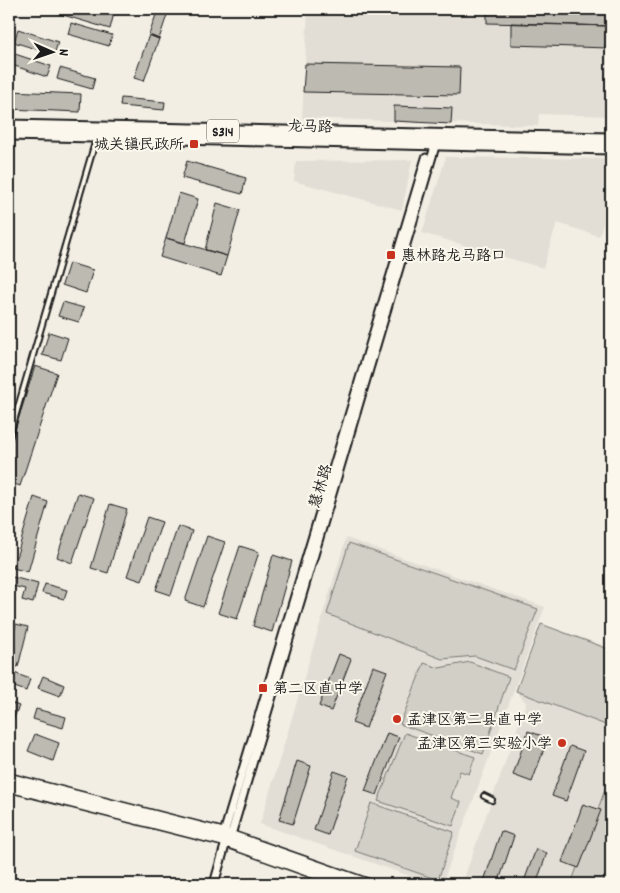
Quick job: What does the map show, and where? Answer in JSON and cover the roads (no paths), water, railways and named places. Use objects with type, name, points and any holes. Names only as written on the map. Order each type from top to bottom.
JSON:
[{"type":"main road","name":"龙马路","points":[[9,126],[434,140],[611,148]]},
{"type":"main road","name":"龙马路","points":[[9,134],[96,137],[434,140],[611,139]]},
{"type":"street","name":"慧林路","points":[[214,884],[434,140]]},
{"type":"street","points":[[9,778],[227,837],[369,884]]},
{"type":"street","points":[[9,787],[227,837],[343,884]]},
{"type":"lane","points":[[9,438],[96,137]]},
{"type":"lane","points":[[484,796],[492,800]]},
{"type":"place","name":"城关镇民政所","points":[[194,144]]},
{"type":"place","name":"惠林路龙马路口","points":[[391,255]]},
{"type":"place","name":"第二区直中学","points":[[263,688]]},
{"type":"place","name":"孟津区第二县直中学","points":[[397,719]]},
{"type":"place","name":"孟津区第三实验小学","points":[[562,743]]}]
